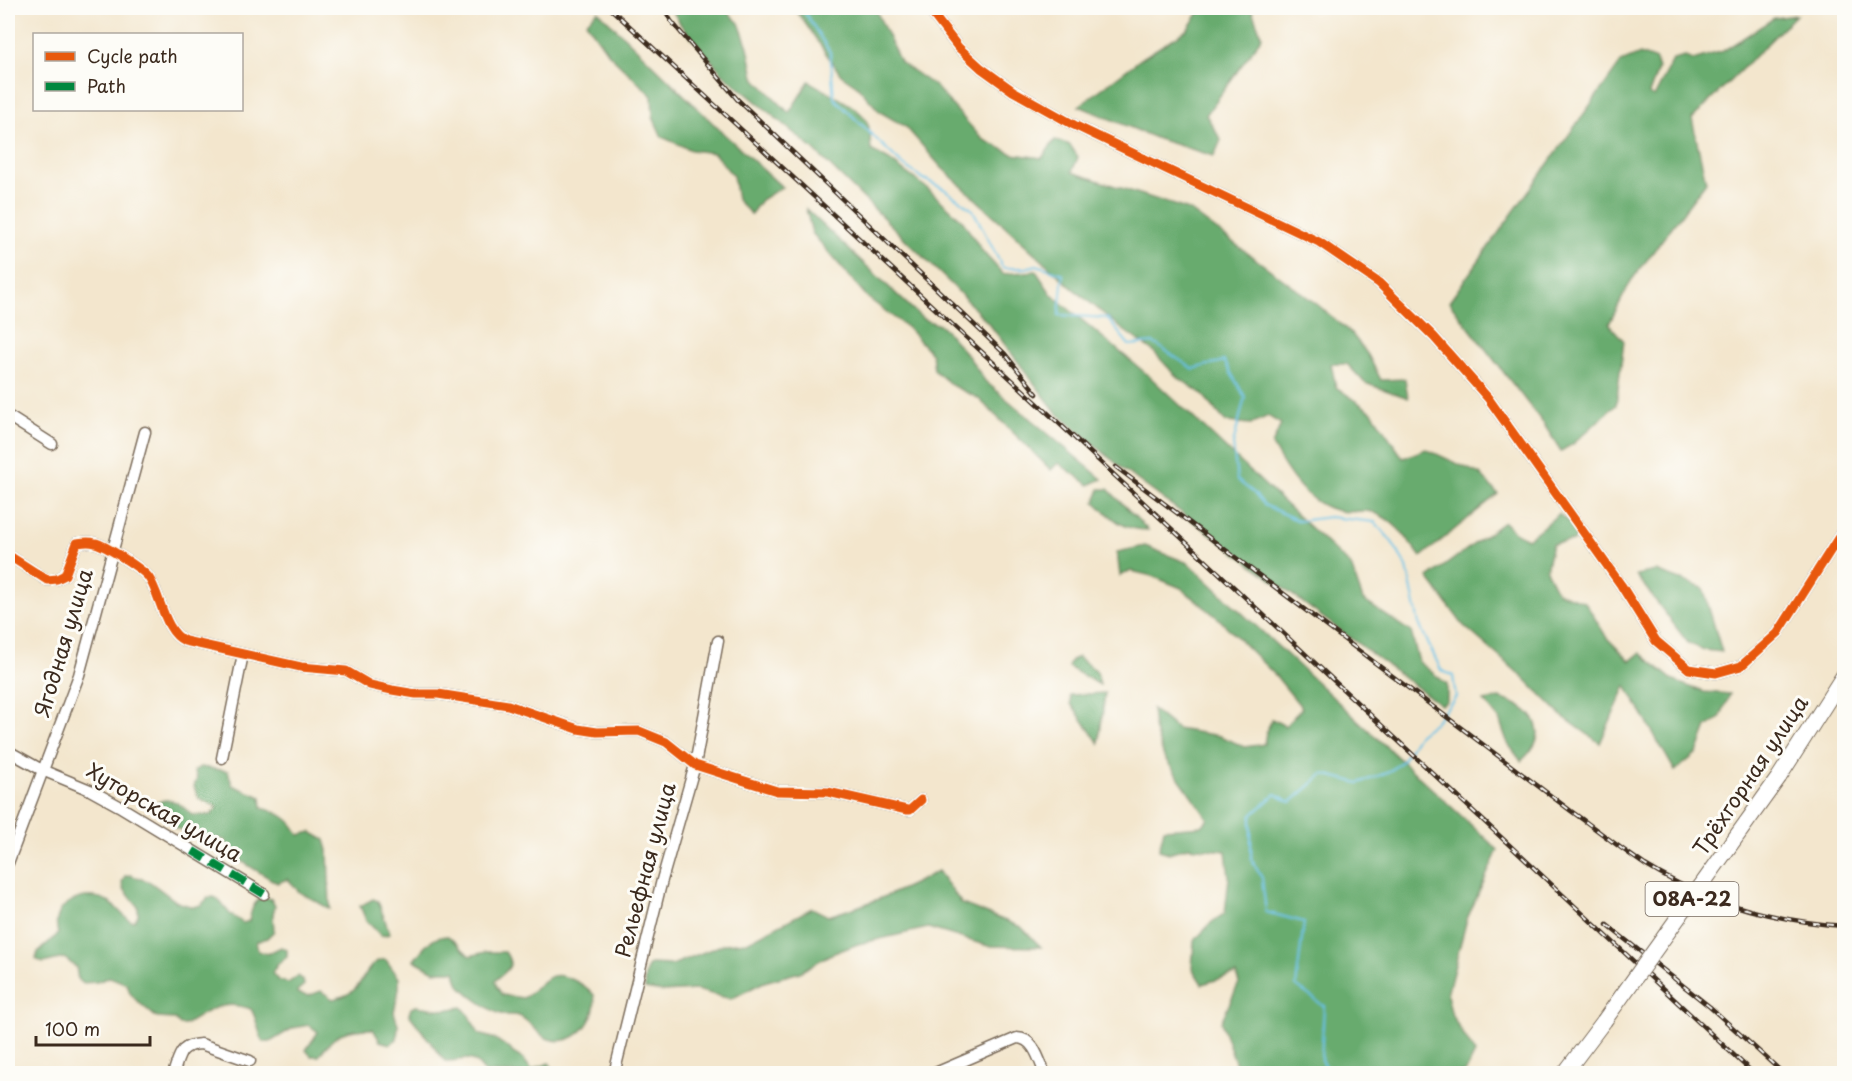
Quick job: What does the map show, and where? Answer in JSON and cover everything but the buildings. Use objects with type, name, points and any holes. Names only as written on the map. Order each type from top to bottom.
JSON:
[{"type":"highway","name":"Трёхгорная улица","points":[[1564,1074],[1779,777],[1845,675]]},
{"type":"street","points":[[928,8],[958,47],[981,68],[1013,91],[1074,125],[1319,242],[1378,283],[1434,337],[1488,398],[1621,585],[1656,641],[1689,669],[1716,673],[1741,666],[1771,640],[1778,633],[1845,529]]},
{"type":"street","points":[[8,416],[52,444]]},
{"type":"street","name":"Ягодная улица","points":[[8,863],[79,675],[145,432]]},
{"type":"street","points":[[8,555],[47,580],[57,579],[65,575],[77,543],[93,542],[149,578],[160,607],[180,639],[301,667],[346,671],[370,685],[392,690],[416,694],[438,694],[508,705],[578,729],[597,732],[639,731],[666,742],[695,765],[777,791],[828,792],[907,810],[921,800]]},
{"type":"street","name":"Рельефная улица","points":[[614,1074],[659,891],[695,765],[718,641]]},
{"type":"street","points":[[222,759],[243,654]]},
{"type":"street","name":"Хуторская улица","points":[[8,751],[42,770],[90,790],[119,806],[264,894]]},
{"type":"street","points":[[933,1074],[1017,1038],[1030,1043],[1045,1074]]},
{"type":"street","points":[[173,1074],[182,1051],[186,1046],[195,1044],[250,1061]]},
{"type":"green space","points":[[671,8],[723,8],[739,23],[748,47],[754,77],[789,113],[809,81],[857,110],[868,125],[871,150],[889,160],[928,189],[962,220],[983,252],[1003,274],[1036,271],[1052,295],[1149,376],[1351,566],[1363,600],[1411,632],[1419,662],[1447,684],[1447,701],[1441,705],[1124,470],[1056,412],[990,325],[954,287],[813,149],[723,74],[681,25]]},
{"type":"green space","points":[[798,8],[875,8],[900,62],[936,87],[982,139],[1013,154],[1042,158],[1055,140],[1070,145],[1078,157],[1072,172],[1189,210],[1318,305],[1352,334],[1368,355],[1381,380],[1405,379],[1408,398],[1365,383],[1347,364],[1331,364],[1336,387],[1372,412],[1403,458],[1426,449],[1480,474],[1498,494],[1421,557],[1401,532],[1382,516],[1367,511],[1339,511],[1317,502],[1291,476],[1272,445],[1281,424],[1268,416],[1251,424],[1226,422],[1202,394],[1176,376],[1153,351],[1071,287],[941,167],[906,127],[880,112],[857,86],[841,75],[798,13]]},
{"type":"green space","points":[[1202,8],[1251,8],[1262,37],[1206,115],[1221,140],[1214,156],[1158,139],[1079,106],[1142,58],[1187,30]]},
{"type":"green space","points":[[598,11],[782,187],[761,200],[751,214],[737,200],[733,176],[714,153],[691,150],[662,137],[653,117],[652,96],[608,53],[586,22]]},
{"type":"green space","points":[[1796,15],[1692,119],[1706,182],[1631,281],[1609,324],[1624,341],[1616,405],[1573,444],[1561,451],[1543,423],[1449,302],[1621,62],[1640,54],[1656,60],[1658,69],[1649,94],[1654,97],[1673,60],[1685,57],[1693,60],[1723,51],[1774,18]]},
{"type":"green space","points":[[806,209],[923,319],[942,326],[969,357],[985,381],[1102,479],[1089,485],[1058,463],[1051,470],[978,398],[953,386],[934,370],[932,354],[908,328],[868,298],[812,233]]},
{"type":"green space","points":[[1100,489],[1108,489],[1148,530],[1125,526],[1107,514],[1095,502]]},
{"type":"green space","points":[[1559,514],[1579,531],[1574,541],[1552,544],[1546,570],[1557,592],[1585,602],[1607,638],[1630,661],[1640,653],[1674,681],[1704,692],[1730,694],[1720,718],[1707,727],[1697,753],[1675,771],[1626,686],[1600,743],[1562,716],[1525,679],[1463,625],[1428,578],[1504,522],[1513,531],[1527,539]]},
{"type":"green space","points":[[1145,546],[1188,563],[1498,850],[1467,919],[1447,995],[1452,1016],[1475,1053],[1465,1073],[1239,1073],[1221,1022],[1239,983],[1236,974],[1202,984],[1192,968],[1194,941],[1212,922],[1225,913],[1229,877],[1226,851],[1188,847],[1169,853],[1159,850],[1164,829],[1202,826],[1208,819],[1164,757],[1154,728],[1152,709],[1177,729],[1220,736],[1245,747],[1264,744],[1272,719],[1285,726],[1302,708],[1276,676],[1219,619],[1181,588],[1152,576],[1131,571],[1120,576],[1117,552]]},
{"type":"green space","points":[[1656,571],[1703,588],[1722,652],[1704,650],[1688,643],[1636,575]]},
{"type":"green space","points":[[1078,657],[1097,672],[1100,685],[1068,667],[1071,660]]},
{"type":"green space","points":[[1105,693],[1099,743],[1071,704],[1070,695]]},
{"type":"green space","points":[[1499,698],[1522,708],[1536,722],[1538,731],[1536,740],[1521,761],[1508,744],[1499,719],[1484,701]]},
{"type":"green space","points":[[200,767],[228,771],[232,785],[261,797],[262,808],[284,817],[299,835],[311,832],[325,840],[328,850],[330,909],[299,892],[288,879],[277,883],[233,856],[225,840],[175,828],[156,804],[170,800],[180,804],[192,815],[211,815],[218,807],[199,799],[194,787],[197,778],[194,771]]},
{"type":"green space","points":[[938,871],[962,904],[1021,927],[1041,947],[988,946],[928,928],[858,944],[829,955],[800,972],[764,982],[731,999],[696,990],[663,992],[645,989],[646,972],[651,964],[672,965],[724,944],[747,942],[812,908],[828,916],[842,912],[898,891]]},
{"type":"green space","points":[[130,875],[150,882],[177,902],[193,907],[214,897],[230,914],[243,923],[249,921],[257,901],[264,897],[271,899],[275,906],[274,931],[267,938],[256,942],[258,951],[267,954],[281,947],[287,950],[287,957],[277,965],[272,973],[278,980],[288,983],[298,976],[303,980],[304,985],[297,993],[308,996],[321,991],[333,999],[345,996],[355,989],[376,962],[386,960],[399,978],[394,1012],[398,1025],[397,1039],[390,1044],[380,1041],[373,1029],[347,1031],[335,1037],[319,1056],[311,1056],[306,1050],[318,1032],[309,1025],[293,1028],[270,1042],[263,1042],[251,1009],[232,1005],[216,1008],[185,1025],[180,1025],[174,1019],[157,1018],[135,999],[127,984],[110,977],[97,982],[82,983],[78,980],[76,967],[64,958],[43,963],[36,959],[38,952],[58,934],[57,922],[64,906],[78,899],[94,897],[102,899],[134,921],[138,916],[138,907],[124,889],[122,882],[125,876]]},
{"type":"green space","points":[[373,899],[378,901],[390,934],[381,936],[366,920],[360,906]]},
{"type":"green space","points":[[448,936],[470,956],[486,952],[505,952],[510,966],[495,981],[502,995],[523,998],[546,979],[555,976],[567,977],[580,983],[594,995],[595,1004],[589,1022],[576,1035],[568,1039],[559,1041],[549,1039],[523,1018],[517,1015],[501,1014],[478,1001],[459,984],[455,971],[434,971],[414,960],[436,938]]},
{"type":"green space","points":[[416,1006],[445,1010],[462,1007],[479,1034],[495,1039],[510,1049],[532,1070],[549,1063],[552,1067],[551,1073],[485,1073],[476,1062],[471,1060],[445,1061],[409,1014],[411,1008]]},
{"type":"waterway","points":[[802,8],[830,52],[834,98],[902,164],[922,178],[944,189],[973,210],[1003,268],[1025,268],[1037,265],[1063,274],[1059,315],[1107,318],[1129,345],[1154,343],[1193,369],[1224,361],[1245,397],[1233,444],[1237,480],[1254,493],[1264,505],[1299,521],[1329,517],[1375,522],[1392,542],[1407,567],[1419,624],[1441,670],[1453,676],[1456,697],[1435,722],[1419,734],[1403,760],[1389,772],[1359,783],[1323,774],[1291,802],[1275,794],[1251,816],[1251,859],[1262,878],[1266,912],[1304,922],[1296,986],[1324,1006],[1321,1060],[1330,1074]]},
{"type":"railway","points":[[610,8],[1064,428],[1754,1074]]},
{"type":"railway","points":[[664,8],[671,21],[737,99],[1005,354],[1037,394]]},
{"type":"railway","points":[[1116,467],[1645,865],[1692,889],[1741,907],[1792,920],[1844,926]]},
{"type":"railway","points":[[1607,925],[1710,1007],[1784,1074]]},
{"type":"marked path","points":[[193,851],[264,894]]},
{"type":"cycle path","points":[[928,8],[958,47],[981,68],[1013,91],[1074,125],[1319,242],[1379,283],[1434,337],[1488,398],[1621,585],[1656,641],[1689,669],[1716,673],[1741,666],[1778,633],[1844,529]]},
{"type":"cycle path","points":[[8,555],[47,580],[57,579],[65,575],[77,543],[91,542],[100,545],[146,574],[172,630],[185,641],[301,667],[346,671],[370,685],[392,690],[416,694],[438,694],[508,705],[578,729],[597,732],[639,731],[666,742],[695,765],[777,791],[828,792],[907,810],[921,800]]}]
